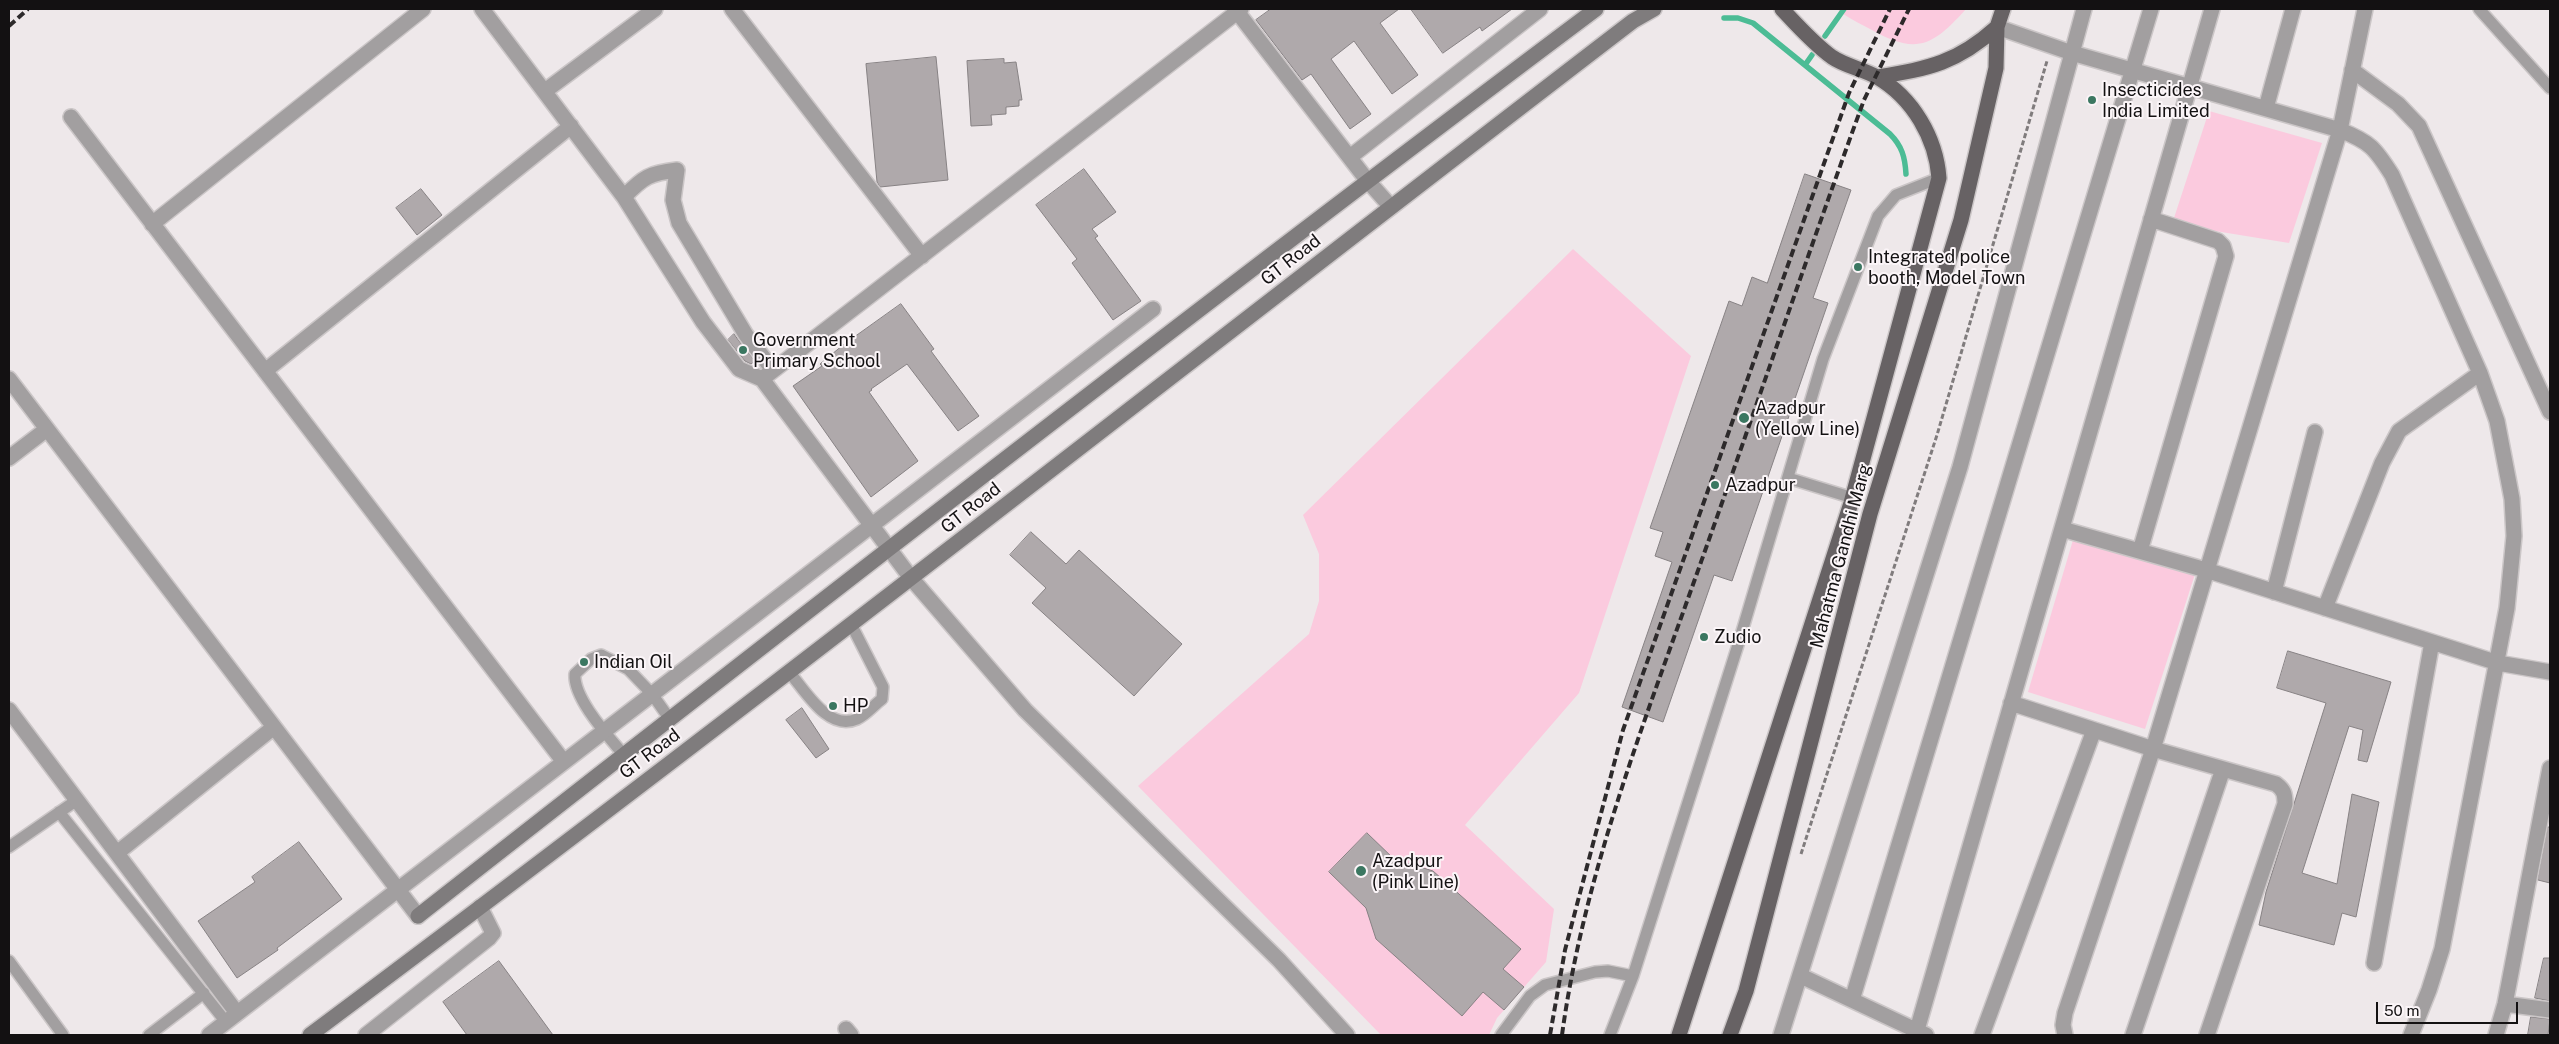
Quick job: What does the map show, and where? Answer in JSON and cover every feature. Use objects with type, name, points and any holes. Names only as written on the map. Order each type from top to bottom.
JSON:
[{"type":"main road","name":"GT Road","points":[[418,916],[889,548],[1367,180],[1596,9]]},
{"type":"main road","name":"GT Road","points":[[310,1035],[789,672],[1633,21],[1654,9]]},
{"type":"main road","name":"Mahatma Gandhi Marg","points":[[1679,1035],[1853,498],[1939,178],[1938,162],[1926,129],[1904,99],[1878,77],[1834,58],[1807,36],[1782,9]]},
{"type":"main road","name":"Mahatma Gandhi Marg","points":[[1730,1035],[1746,991],[1870,514],[1961,220],[1996,68],[1997,27],[2003,9]]},
{"type":"main road","points":[[1878,77],[1922,69],[1956,58],[1997,27]]},
{"type":"street","points":[[152,224],[423,9]]},
{"type":"street","points":[[482,9],[624,197],[703,322],[740,369],[768,375],[1238,10],[1367,180],[1391,207]]},
{"type":"street","points":[[545,92],[655,9]]},
{"type":"street","points":[[732,9],[922,256]]},
{"type":"street","points":[[1350,157],[1540,9]]},
{"type":"street","points":[[1782,1035],[1960,467],[2084,9]]},
{"type":"street","points":[[1852,1000],[2151,9]]},
{"type":"street","points":[[1801,976],[1922,1033],[2012,704],[2212,9]]},
{"type":"street","points":[[2266,108],[2293,9]]},
{"type":"street","points":[[2065,1035],[2062,1025],[2065,1013],[2153,749],[2340,130],[2365,9]]},
{"type":"street","points":[[1997,27],[2072,53],[2266,108],[2340,130],[2366,140],[2392,175],[2480,373],[2497,421],[2506,459],[2514,527],[2507,608],[2442,949],[2429,990],[2411,1035]]},
{"type":"street","points":[[2352,70],[2398,104],[2419,126],[2550,412]]},
{"type":"street","points":[[71,117],[564,762]]},
{"type":"street","points":[[265,371],[571,126]]},
{"type":"street","points":[[624,197],[635,185],[653,173],[677,170],[673,200],[679,223],[768,375],[911,578],[1025,710],[1279,960],[1347,1035]]},
{"type":"street","points":[[2140,551],[2226,256],[2223,246],[2218,240],[2151,219]]},
{"type":"street","points":[[208,1035],[1153,309]]},
{"type":"street","points":[[2325,608],[2382,463],[2399,431],[2480,373]]},
{"type":"street","points":[[9,379],[418,916]]},
{"type":"street","points":[[9,458],[47,429]]},
{"type":"street","points":[[2274,592],[2315,432]]},
{"type":"street","points":[[2062,529],[2206,570],[2498,663],[2550,672]]},
{"type":"street","points":[[2374,963],[2432,642]]},
{"type":"street","points":[[2012,704],[2153,749],[2276,784],[2282,788],[2285,794],[2284,804],[2207,1035]]},
{"type":"street","points":[[9,710],[116,853],[231,1017]]},
{"type":"street","points":[[116,853],[274,727]]},
{"type":"street","points":[[1982,1035],[2094,730]]},
{"type":"street","points":[[2133,1035],[2223,768]]},
{"type":"street","points":[[2496,1035],[2505,1004],[2550,772]]},
{"type":"street","points":[[366,1035],[489,938],[493,933],[491,926],[480,907]]},
{"type":"street","points":[[2505,1004],[2550,1010]]},
{"type":"lane","points":[[2479,9],[2546,75],[2550,88]]},
{"type":"lane","points":[[1610,1035],[1633,976],[1738,645],[1824,359],[1878,216],[1896,195],[1939,178]]},
{"type":"lane","points":[[1788,478],[1853,498]]},
{"type":"lane","points":[[789,672],[828,717],[846,722],[858,718],[882,699],[883,687],[851,624]]},
{"type":"lane","points":[[623,754],[604,731],[574,684],[575,674],[591,659],[601,655],[628,668],[652,694],[669,718]]},
{"type":"lane","points":[[9,848],[77,800]]},
{"type":"lane","points":[[59,812],[204,993],[231,1017]]},
{"type":"lane","points":[[9,961],[63,1035]]},
{"type":"lane","points":[[1501,1035],[1530,996],[1544,985],[1595,972],[1608,971],[1633,976]]},
{"type":"lane","points":[[149,1035],[204,993]]},
{"type":"path","points":[[1801,855],[1937,435],[2052,46]]},
{"type":"shaded area","points":[[1837,9],[1966,9],[1943,32],[1933,39],[1912,44],[1886,37],[1844,15]]},
{"type":"shaded area","points":[[2209,111],[2322,143],[2289,243],[2172,224]]},
{"type":"shaded area","points":[[1573,249],[1691,356],[1579,693],[1465,825],[1554,909],[1546,962],[1497,1018],[1489,1035],[1381,1035],[1138,786],[1309,634],[1319,601],[1319,554],[1303,515]]},
{"type":"shaded area","points":[[2073,540],[2196,571],[2145,729],[2028,692]]},
{"type":"building","points":[[1271,9],[1399,9],[1380,23],[1418,75],[1392,94],[1354,41],[1331,59],[1371,114],[1350,129],[1311,74],[1302,80],[1256,20]]},
{"type":"building","points":[[1411,9],[1512,9],[1482,31],[1480,27],[1443,53]]},
{"type":"building","points":[[936,57],[948,180],[880,187],[877,182],[866,64]]},
{"type":"building","points":[[1004,59],[1004,63],[1016,62],[1022,100],[1019,100],[1019,106],[1006,107],[1006,114],[991,115],[992,125],[971,126],[967,61]]},
{"type":"building","points":[[1084,169],[1116,212],[1092,229],[1098,236],[1095,238],[1141,301],[1113,320],[1072,263],[1077,259],[1036,205]]},
{"type":"building","name":"Azadpur","points":[[1805,174],[1851,190],[1813,298],[1828,303],[1732,581],[1714,575],[1663,722],[1622,707],[1672,562],[1655,556],[1663,532],[1650,528],[1729,301],[1742,306],[1752,277],[1767,283]]},
{"type":"building","points":[[421,189],[442,215],[417,235],[396,208]]},
{"type":"building","points":[[901,304],[934,349],[931,351],[979,416],[958,431],[907,364],[871,389],[869,392],[918,461],[871,497],[793,386],[822,366],[820,364],[843,345]]},
{"type":"building","points":[[734,334],[755,361],[751,364],[745,361],[728,340]]},
{"type":"building","points":[[1031,532],[1066,564],[1079,550],[1182,644],[1134,696],[1032,603],[1046,588],[1010,555]]},
{"type":"building","points":[[2288,651],[2391,682],[2367,762],[2358,760],[2363,730],[2349,726],[2302,873],[2337,884],[2352,794],[2379,802],[2356,917],[2342,913],[2334,945],[2259,925],[2266,892],[2326,703],[2277,688]]},
{"type":"building","points":[[802,708],[829,749],[816,758],[786,720]]},
{"type":"building","points":[[2548,827],[2550,827],[2550,883],[2538,880]]},
{"type":"building","points":[[1367,833],[1394,859],[1433,871],[1521,949],[1503,969],[1524,987],[1504,1010],[1483,992],[1462,1016],[1376,939],[1366,908],[1329,872]]},
{"type":"building","points":[[299,842],[342,899],[277,948],[278,950],[237,978],[198,921],[255,882],[252,877]]},
{"type":"building","points":[[2544,958],[2550,958],[2550,1001],[2535,998]]},
{"type":"building","points":[[499,961],[553,1035],[467,1035],[443,1002]]},
{"type":"building","points":[[2531,1017],[2550,1019],[2548,1035],[2528,1035]]},
{"type":"waterway","points":[[1825,36],[1844,9]]},
{"type":"waterway","points":[[1724,18],[1738,18],[1753,23],[1890,134],[1902,152],[1906,174]]},
{"type":"waterway","points":[[1805,65],[1812,55]]},
{"type":"railway","points":[[9,26],[28,9]]},
{"type":"railway","points":[[1550,1035],[1565,950],[1623,730],[1849,93],[1890,9]]},
{"type":"railway","points":[[1562,1035],[1572,974],[1585,914],[1601,854],[1639,736],[1864,100],[1909,9]]},
{"type":"place","name":"Insecticides India Limited","points":[[2092,100]]},
{"type":"place","name":"Integrated police booth, Model Town","points":[[1858,267]]},
{"type":"place","name":"Government Primary School","points":[[743,350]]},
{"type":"place","name":"Azadpur (Yellow Line)","points":[[1744,418]]},
{"type":"place","name":"Azadpur","points":[[1715,485]]},
{"type":"place","name":"Zudio","points":[[1704,637]]},
{"type":"place","name":"Indian Oil","points":[[584,662]]},
{"type":"place","name":"HP","points":[[833,706]]},
{"type":"place","name":"Azadpur (Pink Line)","points":[[1361,871]]}]
